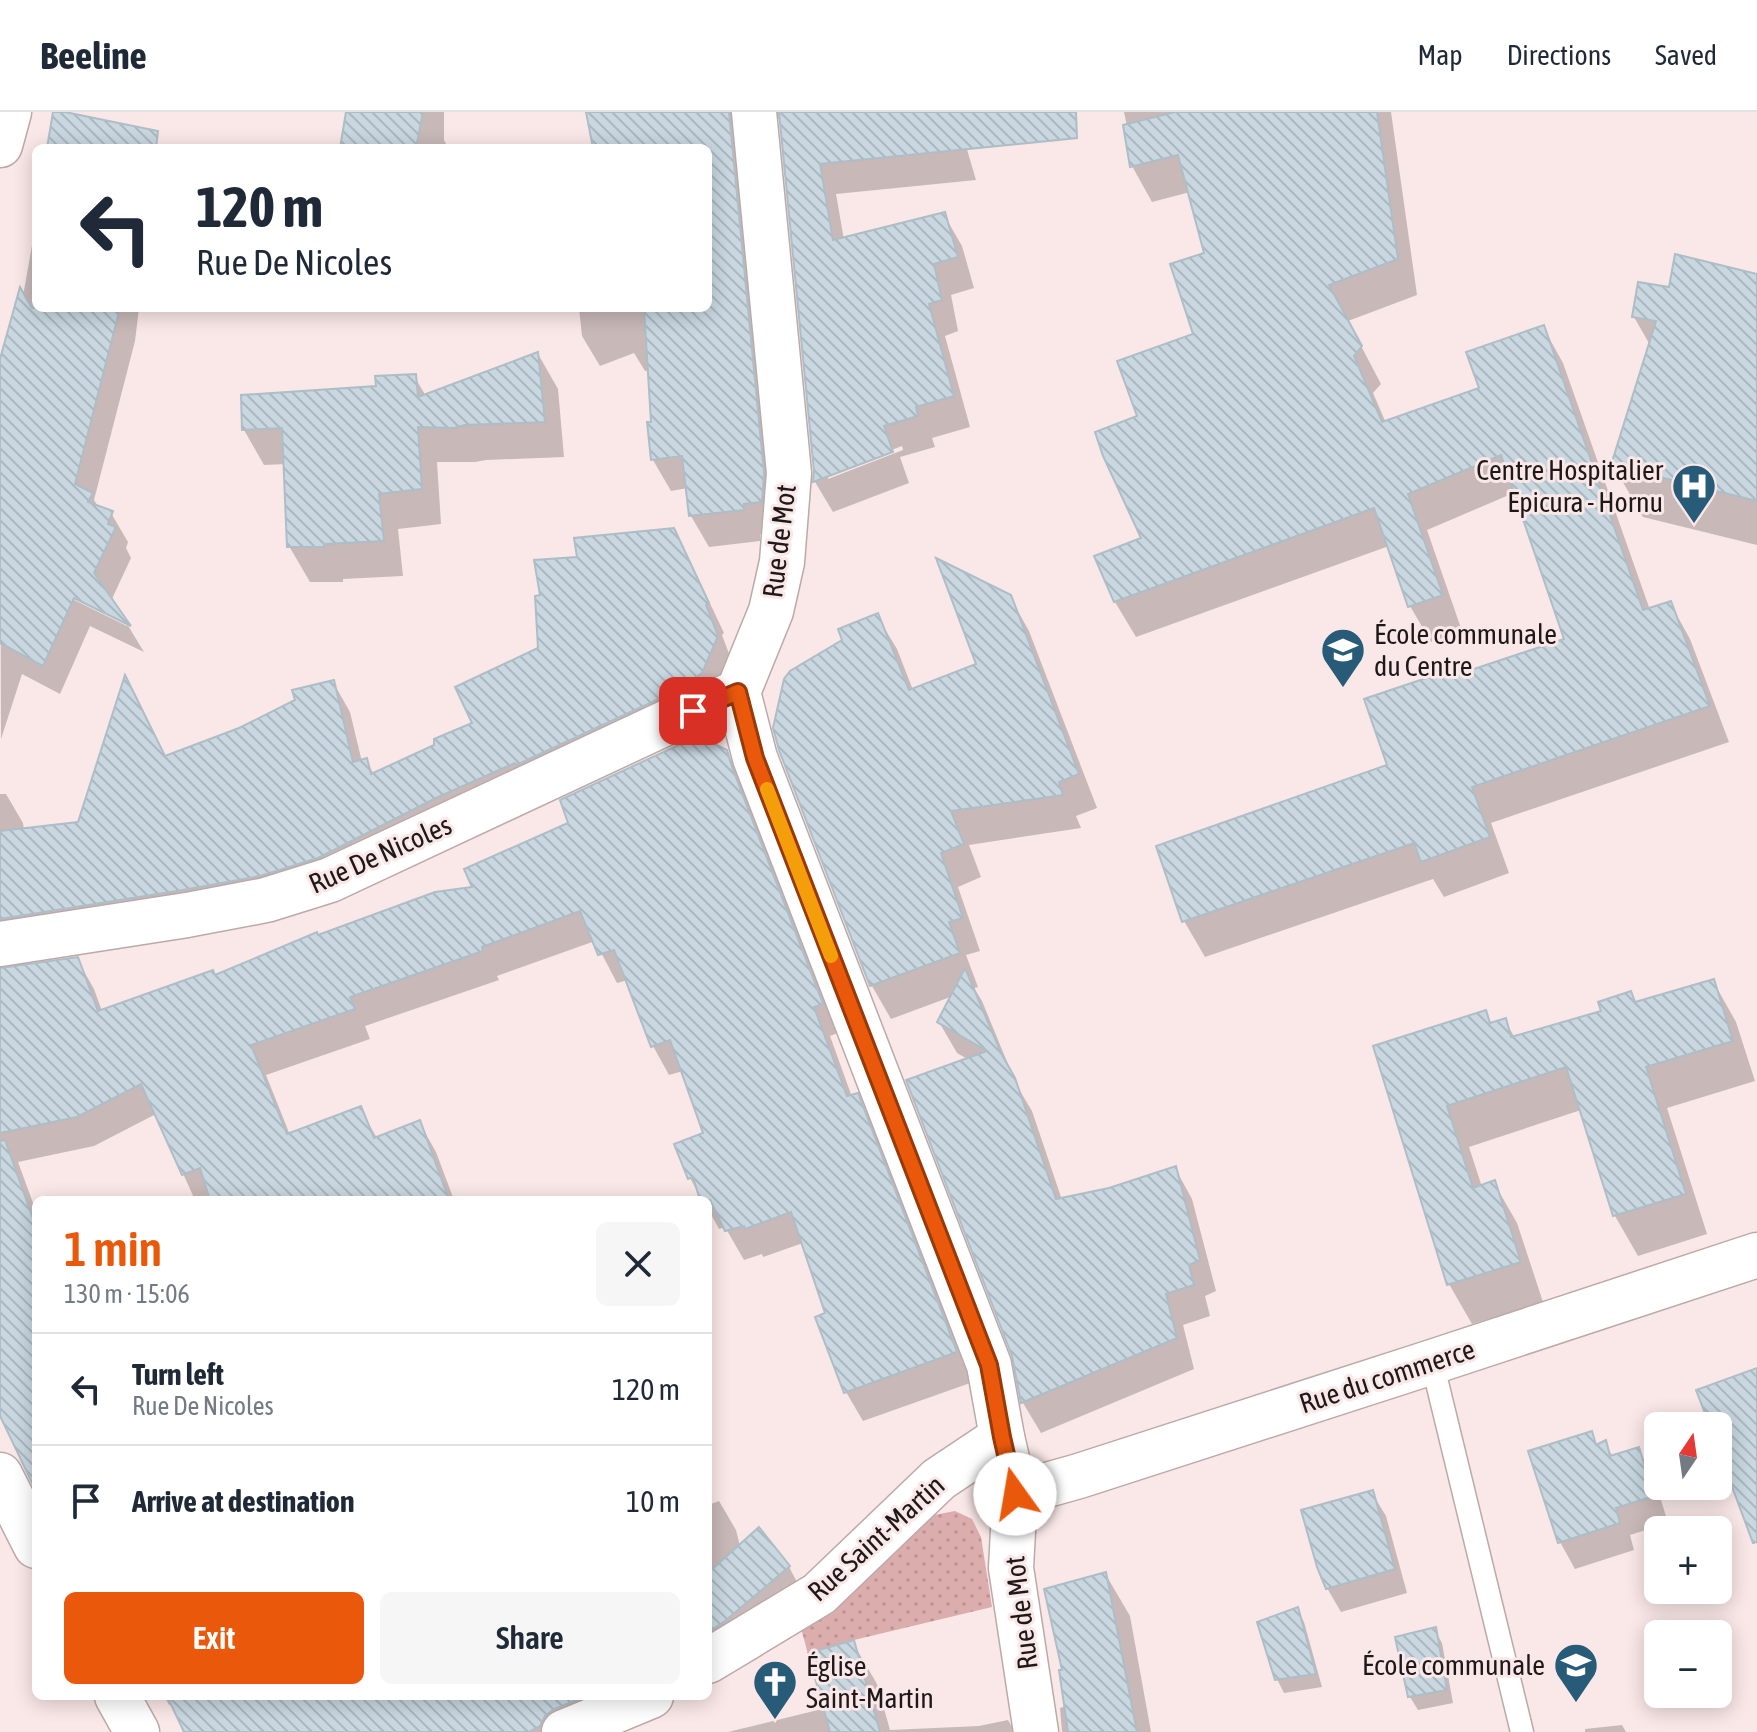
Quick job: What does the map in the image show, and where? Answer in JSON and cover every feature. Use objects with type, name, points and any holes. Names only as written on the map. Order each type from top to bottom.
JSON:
[{"type":"street","points":[[0,145],[9,112]]},
{"type":"street","name":"Rue de Mot","points":[[754,112],[789,473],[782,562],[771,611],[738,692],[755,758],[989,1365],[1015,1494],[1011,1568],[1036,1732]]},
{"type":"street","name":"Rue De Nicoles","points":[[0,944],[266,900],[330,880],[738,692]]},
{"type":"street","name":"Rue du commerce","points":[[1015,1494],[1079,1476],[1757,1255]]},
{"type":"street","name":"Rue Saint-Martin","points":[[712,1659],[819,1594],[939,1479],[1002,1437]]},
{"type":"street","points":[[0,1475],[32,1538]]},
{"type":"street","points":[[119,1700],[137,1732]]},
{"type":"street","points":[[564,1732],[641,1700]]},
{"type":"lane","points":[[1432,1362],[1522,1732]]},
{"type":"shaded area","points":[[955,1511],[972,1519],[981,1537],[992,1607],[808,1654],[801,1628],[934,1515]]},
{"type":"building","points":[[53,112],[158,131],[156,144],[48,144]]},
{"type":"building","points":[[346,112],[423,112],[417,144],[341,144]]},
{"type":"building","points":[[586,112],[729,112],[764,473],[762,502],[744,504],[744,510],[689,516],[682,456],[651,460],[647,422],[651,422],[644,312],[712,312],[712,144],[592,144]]},
{"type":"building","points":[[779,112],[1076,112],[1077,138],[820,164],[833,240],[945,212],[958,257],[934,264],[942,300],[929,304],[954,396],[916,407],[918,416],[884,426],[893,452],[813,482],[814,471]]},
{"type":"building","points":[[1175,112],[1377,112],[1398,259],[1329,285],[1362,346],[1354,356],[1382,422],[1479,388],[1466,352],[1544,325],[1643,610],[1671,601],[1710,706],[1472,787],[1490,837],[1421,862],[1414,843],[1182,922],[1156,846],[1387,765],[1364,699],[1465,665],[1468,671],[1564,639],[1501,455],[1408,494],[1443,595],[1408,607],[1374,508],[1114,602],[1094,556],[1141,538],[1095,432],[1137,416],[1117,361],[1193,334],[1170,264],[1204,253],[1178,155],[1130,167],[1123,125]]},
{"type":"building","points":[[1675,254],[1757,274],[1757,501],[1611,465],[1656,321],[1632,317],[1638,282],[1669,287]]},
{"type":"building","points":[[20,287],[32,312],[119,312],[75,484],[93,493],[88,502],[113,511],[108,524],[116,527],[94,573],[131,626],[74,598],[43,666],[0,643],[0,359]]},
{"type":"building","points":[[538,352],[545,422],[454,428],[418,427],[422,489],[379,494],[384,541],[287,547],[282,428],[242,430],[241,395],[376,386],[375,376],[416,374],[418,397]]},
{"type":"building","points":[[674,528],[709,603],[706,605],[718,636],[702,673],[663,697],[436,798],[318,858],[260,876],[0,919],[0,831],[78,822],[125,675],[165,756],[239,728],[295,700],[292,690],[334,680],[353,762],[367,758],[371,774],[434,745],[434,739],[472,723],[455,687],[538,648],[535,596],[540,595],[534,560],[577,557],[574,538]]},
{"type":"building","points":[[936,558],[1011,595],[1079,774],[1059,782],[1063,795],[951,811],[964,844],[941,853],[963,918],[949,922],[960,953],[870,986],[773,728],[784,679],[790,671],[842,640],[838,629],[878,613],[909,690],[976,664]]},
{"type":"building","points":[[698,736],[727,750],[823,1004],[814,1007],[847,1096],[858,1093],[957,1352],[844,1393],[815,1317],[825,1313],[791,1212],[745,1229],[744,1226],[725,1231],[712,1204],[712,1196],[699,1196],[693,1177],[688,1179],[674,1144],[703,1133],[670,1040],[651,1047],[614,950],[598,955],[580,911],[482,947],[483,951],[350,997],[355,1009],[251,1045],[287,1134],[361,1106],[374,1138],[420,1120],[448,1196],[209,1196],[200,1168],[182,1175],[141,1084],[77,1117],[0,1133],[0,968],[78,957],[98,1011],[213,970],[215,975],[317,932],[318,935],[435,892],[472,887],[464,869],[568,823],[560,800]]},
{"type":"building","points":[[965,968],[1001,1053],[1015,1078],[1056,1199],[1109,1188],[1176,1166],[1200,1260],[1189,1265],[1194,1285],[1166,1294],[1177,1338],[1021,1403],[1012,1356],[906,1080],[987,1051],[937,1022]]},
{"type":"building","points":[[1714,979],[1733,1041],[1646,1067],[1686,1194],[1613,1216],[1566,1067],[1447,1106],[1473,1188],[1495,1180],[1521,1262],[1447,1285],[1373,1046],[1486,1010],[1490,1023],[1506,1018],[1511,1037],[1601,1011],[1598,1002],[1631,991],[1635,1002]]},
{"type":"building","points":[[5,1140],[32,1216],[32,1483],[0,1416],[0,1141]]},
{"type":"building","points":[[1757,1368],[1757,1542],[1753,1543],[1732,1487],[1732,1412],[1705,1412],[1696,1390]]},
{"type":"building","points":[[1592,1431],[1596,1445],[1606,1440],[1610,1456],[1639,1447],[1644,1463],[1644,1499],[1616,1508],[1620,1523],[1558,1543],[1528,1451]]},
{"type":"building","points":[[1373,1490],[1395,1569],[1326,1589],[1301,1510]]},
{"type":"building","points":[[759,1527],[790,1566],[712,1629],[712,1569]]},
{"type":"building","points":[[1106,1572],[1137,1732],[1068,1732],[1059,1670],[1062,1670],[1044,1589]]},
{"type":"building","points":[[1298,1607],[1316,1674],[1275,1680],[1257,1622]]},
{"type":"building","points":[[1436,1627],[1447,1690],[1408,1697],[1395,1637]]},
{"type":"building","points":[[854,1640],[880,1732],[830,1732],[808,1653]]},
{"type":"building","points":[[169,1700],[576,1700],[554,1709],[545,1716],[540,1726],[529,1732],[184,1732]]},
{"type":"slow traffic","points":[[767,789],[831,956]]},
{"type":"place","name":"Centre Hospitalier Epicura - Hornu","points":[[1694,525]]},
{"type":"place","name":"École communale du Centre","points":[[1343,689]]},
{"type":"place","name":"École communale","points":[[1576,1704]]},
{"type":"place","name":"Église Saint-Martin","points":[[775,1721]]},
{"type":"route","points":[[693,711],[738,692],[755,758],[989,1365],[1015,1494]]}]
